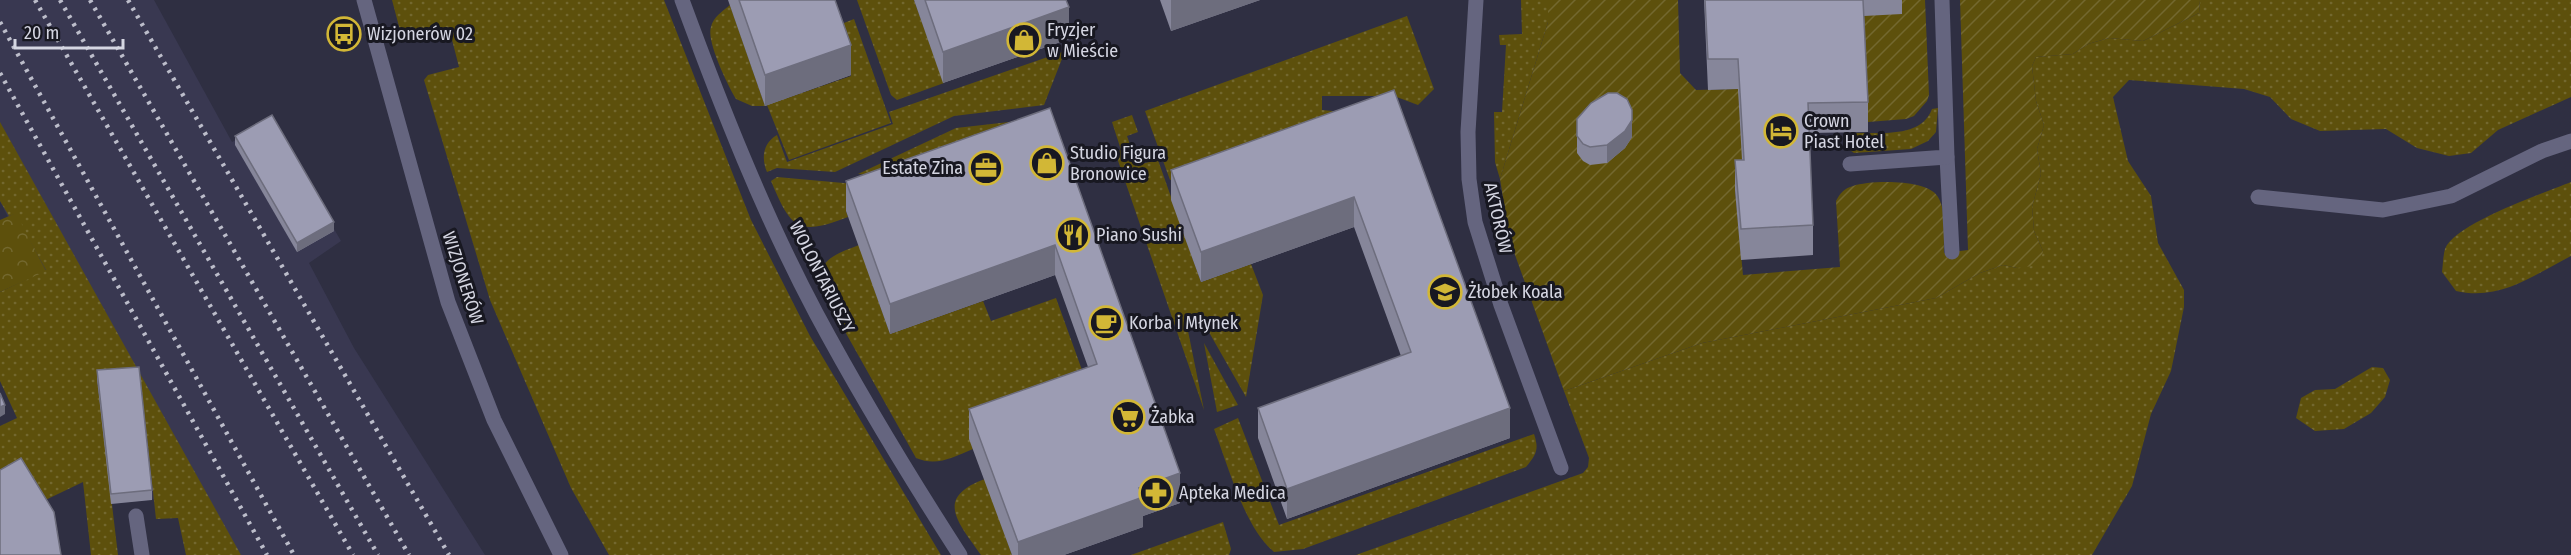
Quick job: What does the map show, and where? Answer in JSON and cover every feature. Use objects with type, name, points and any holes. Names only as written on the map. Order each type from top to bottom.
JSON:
[{"type":"street","name":"WIZJONERÓW","points":[[364,0],[448,302],[494,420],[561,555]]},
{"type":"street","name":"WOLONTARIUSZY","points":[[682,0],[754,182],[812,304],[918,490],[960,555]]},
{"type":"street","name":"AKTORÓW","points":[[1476,0],[1468,132],[1469,179],[1475,222],[1501,305],[1561,468]]},
{"type":"street","points":[[1942,0],[1952,252]]},
{"type":"street","points":[[2258,197],[2383,210],[2451,196],[2542,151],[2571,141]]},
{"type":"street","points":[[1850,164],[1947,157]]},
{"type":"street","points":[[136,516],[142,555]]},
{"type":"shaded area","points":[[0,0],[154,0],[232,142],[272,121],[341,241],[309,263],[354,348],[485,555],[218,555],[185,496],[111,504],[97,380],[40,274],[37,275],[0,201]]},
{"type":"green space","points":[[392,0],[664,0],[751,220],[810,336],[941,555],[609,555],[571,488],[490,300],[424,80],[428,75],[459,67],[449,28],[418,36],[401,34]]},
{"type":"green space","points":[[857,0],[914,0],[944,83],[897,100],[891,95]]},
{"type":"green space","points":[[1521,0],[1548,0],[1548,22],[1500,179],[1495,162],[1494,112],[1502,112],[1506,45],[1500,45],[1499,35],[1522,34]]},
{"type":"green space","points":[[1548,0],[1678,0],[1680,73],[1696,90],[1739,89],[1744,190],[1735,190],[1743,275],[1840,267],[1836,201],[1848,188],[1861,184],[1898,182],[1932,191],[1938,197],[1943,209],[1944,253],[1968,250],[1960,0],[2200,0],[2199,13],[2143,41],[2109,38],[2088,44],[2073,54],[2036,57],[2032,66],[2036,101],[2044,125],[2037,149],[2041,174],[2032,207],[2034,231],[2043,251],[2041,260],[2033,266],[2017,268],[2003,265],[1980,273],[1936,298],[1702,343],[1564,391],[1510,241],[1500,179],[1548,22]]},
{"type":"green space","points":[[1902,0],[1925,0],[1929,95],[1927,101],[1914,116],[1906,119],[1868,122],[1862,6],[1901,4]]},
{"type":"green space","points":[[2200,0],[2571,0],[2571,97],[2498,130],[2471,153],[2449,156],[2417,148],[2386,129],[2320,131],[2291,119],[2270,97],[2244,89],[2129,80],[2113,97],[2128,161],[2151,196],[2158,243],[2184,290],[2184,307],[2171,371],[2151,414],[2132,486],[2092,555],[1356,555],[1583,473],[1588,467],[1589,458],[1564,391],[1702,343],[1936,298],[1980,273],[2003,265],[2017,268],[2043,251],[2034,231],[2032,207],[2041,174],[2037,149],[2044,125],[2036,101],[2032,66],[2036,57],[2073,54],[2088,44],[2109,38],[2143,41],[2199,13]]},
{"type":"green space","points":[[730,5],[765,106],[752,106],[736,99],[715,53],[710,34],[712,23]]},
{"type":"green space","points":[[1407,16],[1434,89],[1418,105],[1394,96],[1322,96],[1322,110],[1353,113],[1170,180],[1145,111]]},
{"type":"green space","points":[[854,19],[891,123],[789,160],[767,105],[851,76],[834,27]]},
{"type":"green space","points":[[1065,51],[1044,105],[954,116],[835,172],[777,168],[767,172],[764,151],[772,138],[777,135],[787,162],[893,124],[889,112]]},
{"type":"green space","points":[[1938,108],[1936,132],[1928,141],[1911,149],[1854,153],[1847,148],[1853,146],[1852,133],[1909,130],[1927,119],[1932,109]]},
{"type":"green space","points":[[1132,115],[1138,132],[1127,136],[1137,165],[1158,160],[1201,282],[1251,264],[1263,295],[1246,397],[1202,320],[1187,326],[1204,410],[1115,152],[1121,150],[1112,122]]},
{"type":"green space","points":[[1046,118],[901,178],[858,174],[956,128]]},
{"type":"green space","points":[[0,122],[241,555],[186,555],[178,518],[156,519],[140,375],[97,379],[118,555],[91,555],[83,482],[35,505],[0,495],[0,426],[17,418],[0,381],[0,292],[46,270],[15,214],[9,216],[0,201]]},
{"type":"green space","points":[[777,177],[888,187],[846,211],[848,217],[831,223],[806,227],[798,224],[784,209],[771,181]]},
{"type":"green space","points":[[2571,182],[2571,256],[2501,290],[2487,293],[2456,291],[2442,272],[2445,249],[2452,239],[2482,219]]},
{"type":"green space","points":[[16,213],[46,271],[0,292],[0,220]]},
{"type":"green space","points":[[859,245],[890,334],[983,301],[991,321],[1056,298],[1091,395],[970,439],[973,449],[952,458],[931,462],[916,458],[820,287],[820,278],[825,264],[836,255]]},
{"type":"green space","points":[[1204,343],[1238,405],[1217,412]]},
{"type":"green space","points":[[2372,367],[2383,368],[2390,380],[2385,397],[2371,413],[2344,429],[2315,431],[2296,418],[2301,398],[2315,390],[2335,389]]},
{"type":"green space","points":[[1238,418],[1279,525],[1534,434],[1537,448],[1526,467],[1303,549],[1274,552],[1263,541],[1246,512],[1214,429]]},
{"type":"green space","points":[[985,479],[1012,555],[981,555],[955,512],[955,503],[959,494],[969,486]]},
{"type":"green space","points":[[1223,522],[1231,549],[1229,555],[1131,555]]},
{"type":"building","points":[[739,0],[835,0],[851,45],[765,75]]},
{"type":"building","points":[[925,0],[1066,0],[1069,7],[943,52]]},
{"type":"building","name":"Crown Piast Hotel","points":[[1705,0],[1863,0],[1868,102],[1808,103],[1813,225],[1741,229],[1735,160],[1744,160],[1738,59],[1708,59]]},
{"type":"building","points":[[1394,90],[1510,408],[1287,489],[1258,408],[1411,352],[1354,197],[1201,252],[1171,170]]},
{"type":"building","points":[[1608,93],[1617,93],[1627,99],[1632,110],[1632,120],[1625,131],[1607,145],[1590,147],[1583,144],[1577,136],[1577,119],[1591,103]]},
{"type":"building","points":[[1050,108],[1180,473],[1139,488],[1143,497],[1018,542],[969,409],[1097,364],[1055,245],[890,304],[846,181]]},
{"type":"building","points":[[272,115],[334,222],[297,243],[235,136]]},
{"type":"building","points":[[139,367],[152,490],[111,494],[97,370]]},
{"type":"building","points":[[0,393],[5,405],[0,407]]},
{"type":"building","points":[[21,458],[54,512],[61,555],[0,555],[0,470]]},
{"type":"railway","points":[[35,0],[353,555]]},
{"type":"railway","points":[[60,0],[378,555]]},
{"type":"railway","points":[[90,0],[409,555]]},
{"type":"railway","points":[[128,0],[449,555]]},
{"type":"railway","points":[[0,22],[294,555]]},
{"type":"railway","points":[[0,73],[267,555]]},
{"type":"place","name":"Wizjonerów 02","points":[[344,34]]},
{"type":"place","name":"Fryzjer w Mieście","points":[[1024,40]]},
{"type":"place","name":"Crown Piast Hotel","points":[[1781,131]]},
{"type":"place","name":"Studio Figura Bronowice","points":[[1047,163]]},
{"type":"place","name":"Estate Zina","points":[[986,168]]},
{"type":"place","name":"Piano Sushi","points":[[1073,235]]},
{"type":"place","name":"Żłobek Koala","points":[[1445,292]]},
{"type":"place","name":"Korba i Młynek","points":[[1106,323]]},
{"type":"place","name":"Żabka","points":[[1128,417]]},
{"type":"place","name":"Apteka Medica","points":[[1156,493]]}]
